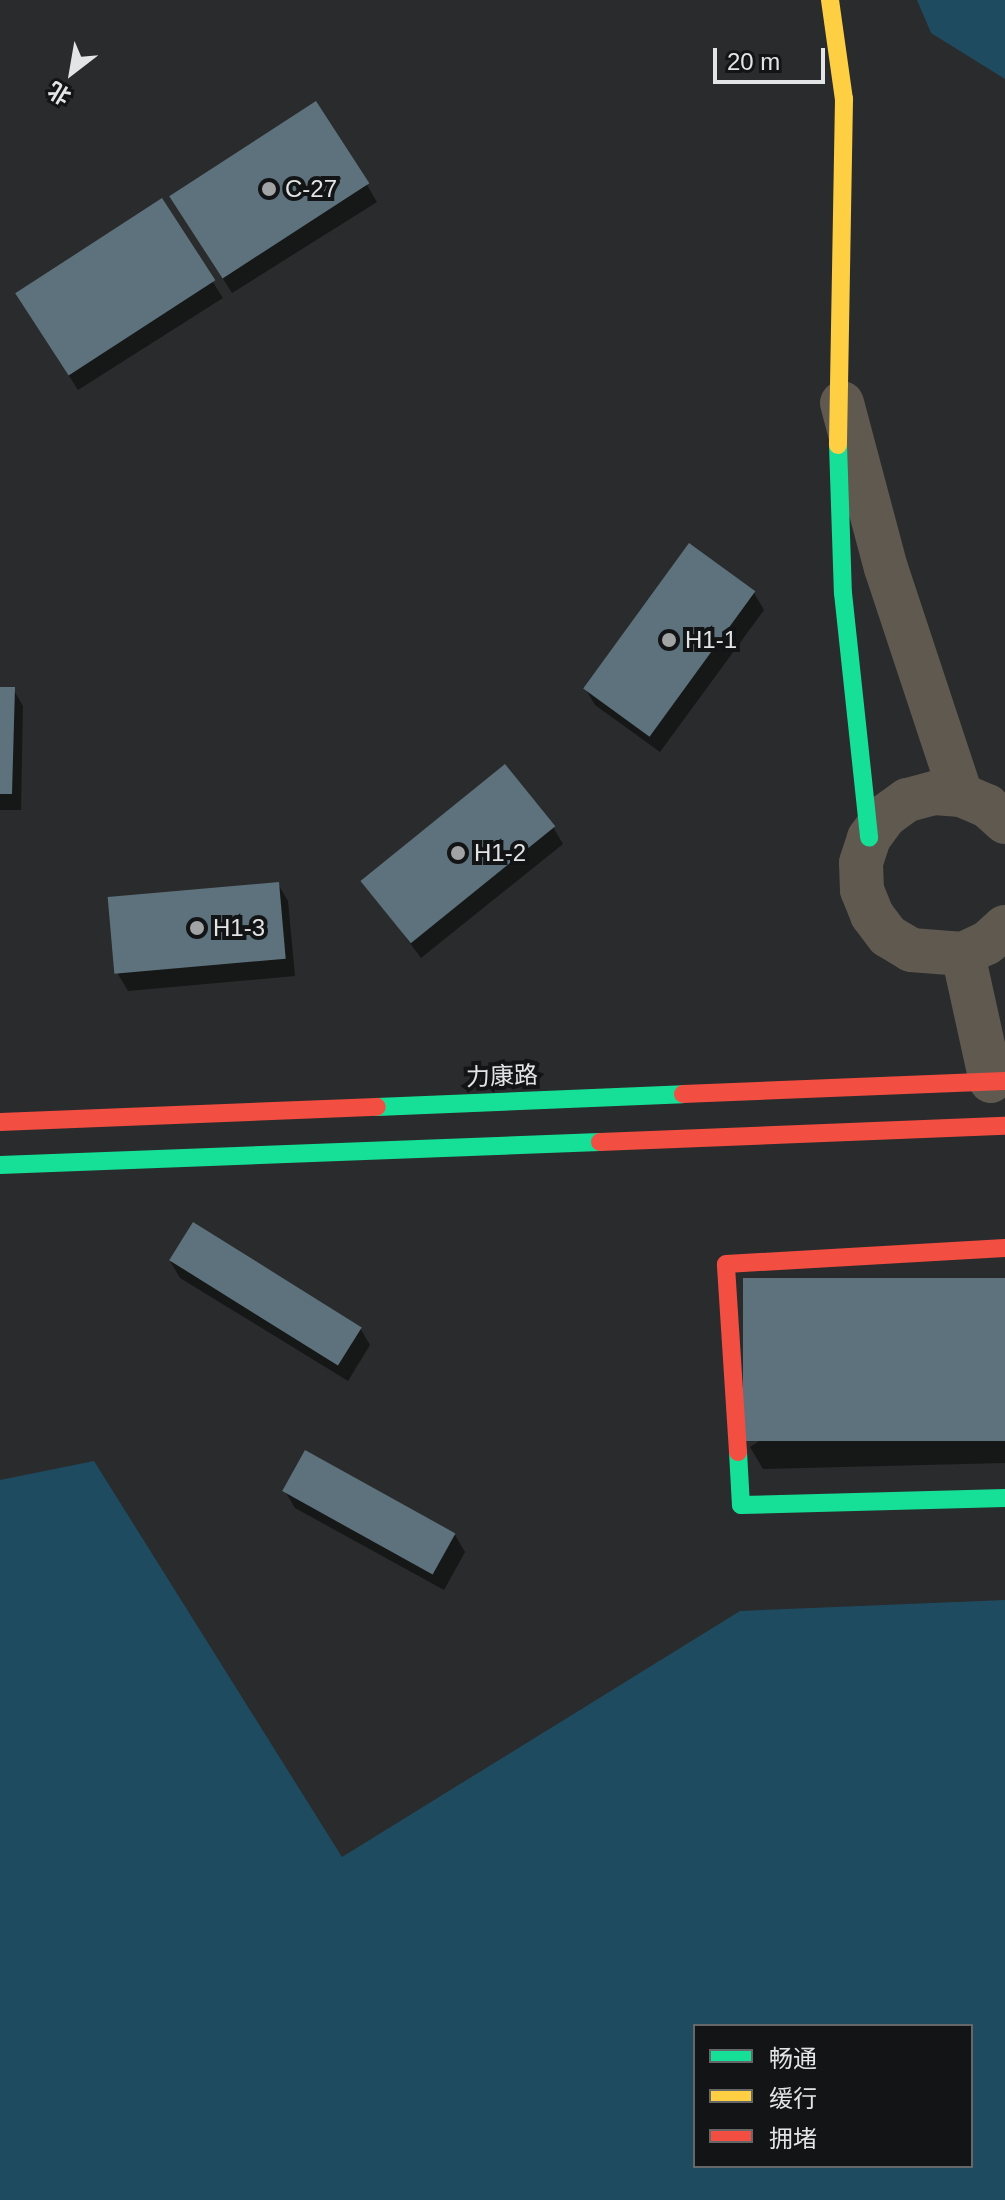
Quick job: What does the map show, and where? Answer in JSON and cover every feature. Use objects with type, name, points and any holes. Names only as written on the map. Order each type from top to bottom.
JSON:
[{"type":"street","points":[[830,0],[844,99],[841,399],[837,480],[843,593],[869,838]]},
{"type":"street","points":[[841,399],[886,568],[961,795]]},
{"type":"street","points":[[1005,822],[987,806],[961,795],[934,793],[907,800],[885,816],[869,838],[861,863],[862,890],[872,915],[888,936],[911,950],[963,954],[987,943],[1005,927]]},
{"type":"street","points":[[963,954],[998,1081]]},
{"type":"street","name":"力康路","points":[[0,1122],[998,1081]]},
{"type":"street","points":[[0,1165],[1005,1126]]},
{"type":"street","points":[[1005,1248],[726,1264],[741,1505],[1005,1498]]},
{"type":"shaded area","points":[[917,0],[1005,0],[1005,79],[931,33]]},
{"type":"shaded area","points":[[94,1461],[342,1857],[740,1611],[1005,1600],[1005,2200],[0,2200],[0,1480]]},
{"type":"building","name":"C-27","points":[[316,101],[369,183],[223,279],[169,196]]},
{"type":"building","points":[[162,198],[215,280],[69,376],[15,293]]},
{"type":"building","name":"H1-1","points":[[689,543],[755,591],[650,737],[583,689]]},
{"type":"building","points":[[0,687],[15,687],[12,794],[0,794]]},
{"type":"building","name":"H1-2","points":[[505,764],[555,826],[411,943],[360,881]]},
{"type":"building","name":"H1-3","points":[[279,882],[286,959],[114,974],[108,897]]},
{"type":"building","points":[[193,1222],[362,1327],[338,1366],[169,1260]]},
{"type":"building","points":[[743,1278],[1005,1278],[1005,1441],[743,1441]]},
{"type":"building","points":[[305,1450],[455,1533],[433,1574],[282,1491]]},
{"type":"traffic: fast","points":[[838,445],[843,593],[869,838]]},
{"type":"traffic: fast","points":[[377,1107],[683,1094]]},
{"type":"traffic: fast","points":[[0,1165],[600,1142]]},
{"type":"traffic: fast","points":[[738,1452],[741,1505],[1005,1498]]},
{"type":"traffic: slow","points":[[830,0],[844,99],[838,445]]},
{"type":"traffic: jam","points":[[683,1094],[1005,1081]]},
{"type":"traffic: jam","points":[[0,1122],[377,1107]]},
{"type":"traffic: jam","points":[[600,1142],[1005,1126]]},
{"type":"traffic: jam","points":[[738,1452],[726,1264],[1005,1248]]},
{"type":"place","name":"C-27","points":[[269,189]]},
{"type":"place","name":"H1-1","points":[[669,640]]},
{"type":"place","name":"H1-2","points":[[458,853]]},
{"type":"place","name":"H1-3","points":[[197,928]]}]
